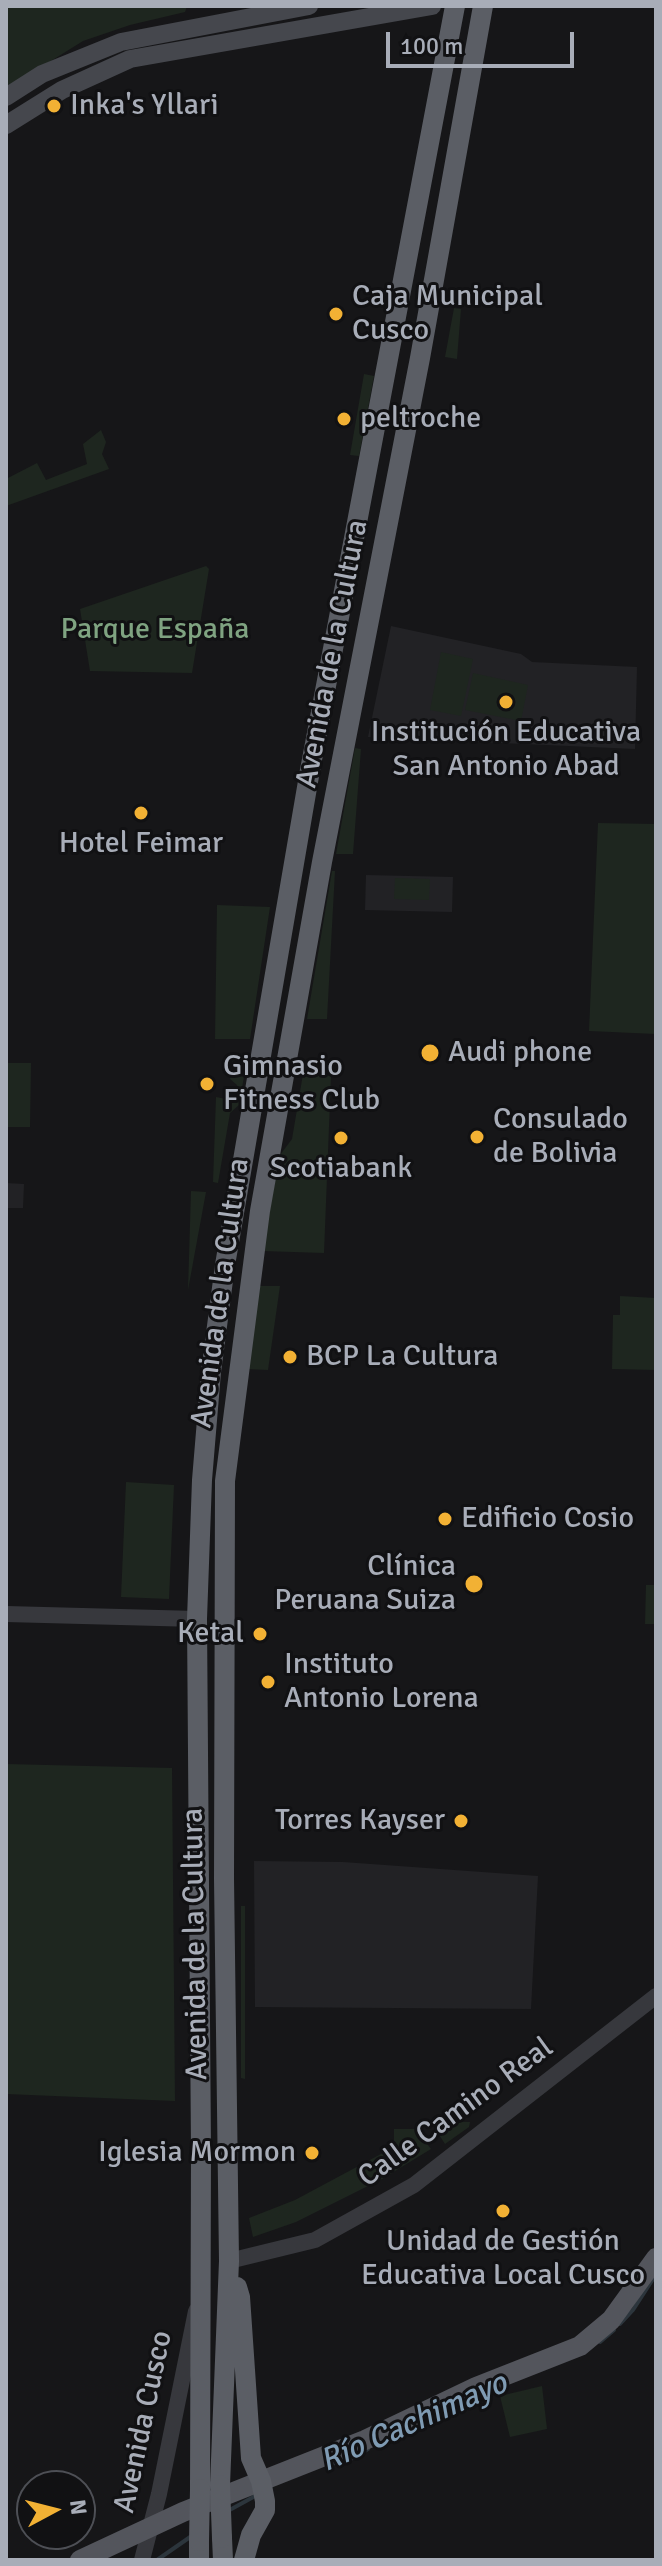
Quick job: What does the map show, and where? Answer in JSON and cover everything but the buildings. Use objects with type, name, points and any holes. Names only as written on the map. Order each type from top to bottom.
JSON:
[{"type":"highway","name":"Avenida de la Cultura","points":[[223,2560],[201,2295],[197,1619],[203,1464],[211,1372],[225,1265],[345,575],[455,6]]},
{"type":"highway","name":"Avenida de la Cultura","points":[[199,2551],[217,2488],[229,2261],[225,1481],[256,1238],[322,862],[391,515],[479,7]]},
{"type":"highway","points":[[198,1753],[225,1752]]},
{"type":"highway","points":[[199,2005],[226,2005]]},
{"type":"highway","points":[[229,2261],[240,2297],[251,2458],[263,2490],[265,2510],[251,2535],[244,2560]]},
{"type":"main road","points":[[6,97],[42,74],[121,42],[309,6]]},
{"type":"main road","points":[[6,125],[62,90],[130,59],[432,6]]},
{"type":"main road","points":[[80,2560],[151,2526],[217,2488],[263,2490],[476,2387],[580,2346],[611,2320],[656,2258]]},
{"type":"street","points":[[6,1614],[197,1619]]},
{"type":"street","name":"Calle Camino Real","points":[[229,2261],[315,2240],[414,2185],[656,1996]]},
{"type":"street","name":"Avenida Cusco","points":[[142,2560],[191,2327],[201,2295]]},
{"type":"shaded area","name":"Institución Educativa San Antonio Abad","points":[[391,626],[521,654],[532,662],[637,667],[635,749],[368,737]]},
{"type":"shaded area","points":[[366,875],[453,877],[452,912],[365,910]]},
{"type":"shaded area","points":[[6,1183],[24,1184],[23,1208],[6,1208]]},
{"type":"shaded area","points":[[254,1861],[343,1862],[538,1876],[531,2009],[255,2007]]},
{"type":"green space","points":[[6,6],[187,6],[185,12],[130,25],[83,41],[6,89]]},
{"type":"green space","points":[[454,308],[461,309],[457,359],[445,357]]},
{"type":"green space","points":[[364,374],[374,376],[359,456],[350,455]]},
{"type":"green space","points":[[101,430],[106,442],[102,454],[109,469],[6,506],[6,479],[37,463],[46,480],[87,464],[83,444]]},
{"type":"green space","name":"Parque España","points":[[206,566],[209,569],[192,673],[90,671],[80,609]]},
{"type":"green space","points":[[441,652],[473,659],[461,716],[430,710]]},
{"type":"green space","points":[[473,673],[528,685],[521,721],[465,710]]},
{"type":"green space","points":[[355,748],[361,749],[353,854],[336,854]]},
{"type":"green space","points":[[598,823],[656,824],[656,1034],[589,1031]]},
{"type":"green space","points":[[332,871],[335,871],[327,1019],[307,1019]]},
{"type":"green space","points":[[395,878],[430,879],[429,900],[394,899]]},
{"type":"green space","points":[[217,905],[270,907],[250,1039],[215,1039]]},
{"type":"green space","points":[[232,1054],[248,1054],[239,1105],[230,1113],[218,1183],[213,1182],[216,1097],[231,1100],[239,1094],[237,1085],[230,1079]]},
{"type":"green space","points":[[6,1063],[31,1063],[30,1127],[6,1127]]},
{"type":"green space","points":[[303,1074],[331,1076],[324,1253],[262,1251],[280,1155],[292,1139]]},
{"type":"green space","points":[[191,1191],[206,1192],[188,1290]]},
{"type":"green space","points":[[258,1286],[280,1286],[268,1370],[246,1369]]},
{"type":"green space","points":[[620,1296],[656,1298],[656,1370],[612,1369],[613,1315],[620,1315]]},
{"type":"green space","points":[[126,1482],[174,1485],[169,1599],[121,1597]]},
{"type":"green space","points":[[646,1585],[656,1585],[656,1624],[645,1624]]},
{"type":"green space","points":[[6,1764],[172,1768],[175,2101],[6,2094]]},
{"type":"green space","points":[[241,1906],[245,1906],[245,2079],[241,2078]]},
{"type":"green space","points":[[430,2121],[470,2122],[469,2127],[445,2144]]},
{"type":"green space","points":[[394,2129],[416,2129],[431,2149],[382,2179],[296,2222],[253,2237],[249,2218],[295,2200],[394,2147]]},
{"type":"green space","points":[[542,2386],[547,2429],[510,2437],[500,2396]]},
{"type":"waterway","name":"Río Cachimayo","points":[[620,2324],[653,2279]]},
{"type":"waterway","name":"Río Cachimayo","points":[[600,2342],[614,2330]]},
{"type":"waterway","name":"Río Cachimayo","points":[[331,2464],[353,2458],[368,2449]]},
{"type":"waterway","name":"Río Cachimayo","points":[[226,2512],[257,2495]]},
{"type":"waterway","name":"Río Cachimayo","points":[[157,2560],[193,2535]]},
{"type":"place","name":"Inka's Yllari","points":[[54,106]]},
{"type":"place","name":"Caja Municipal Cusco","points":[[336,314]]},
{"type":"place","name":"peltroche","points":[[344,419]]},
{"type":"place","name":"Institución Educativa San Antonio Abad","points":[[506,702]]},
{"type":"place","name":"Hotel Feimar","points":[[141,813]]},
{"type":"place","name":"Audi phone","points":[[430,1053]]},
{"type":"place","name":"Gimnasio Fitness Club","points":[[207,1084]]},
{"type":"place","name":"Consulado de Bolivia","points":[[477,1137]]},
{"type":"place","name":"Scotiabank","points":[[341,1138]]},
{"type":"place","name":"BCP La Cultura","points":[[290,1357]]},
{"type":"place","name":"Edificio Cosio","points":[[445,1519]]},
{"type":"place","name":"Clínica Peruana Suiza","points":[[474,1584]]},
{"type":"place","name":"Ketal","points":[[260,1634]]},
{"type":"place","name":"Instituto Antonio Lorena","points":[[268,1682]]},
{"type":"place","name":"Torres Kayser","points":[[461,1821]]},
{"type":"place","name":"Iglesia Mormon","points":[[312,2153]]},
{"type":"place","name":"Unidad de Gestión Educativa Local Cusco","points":[[503,2211]]}]
